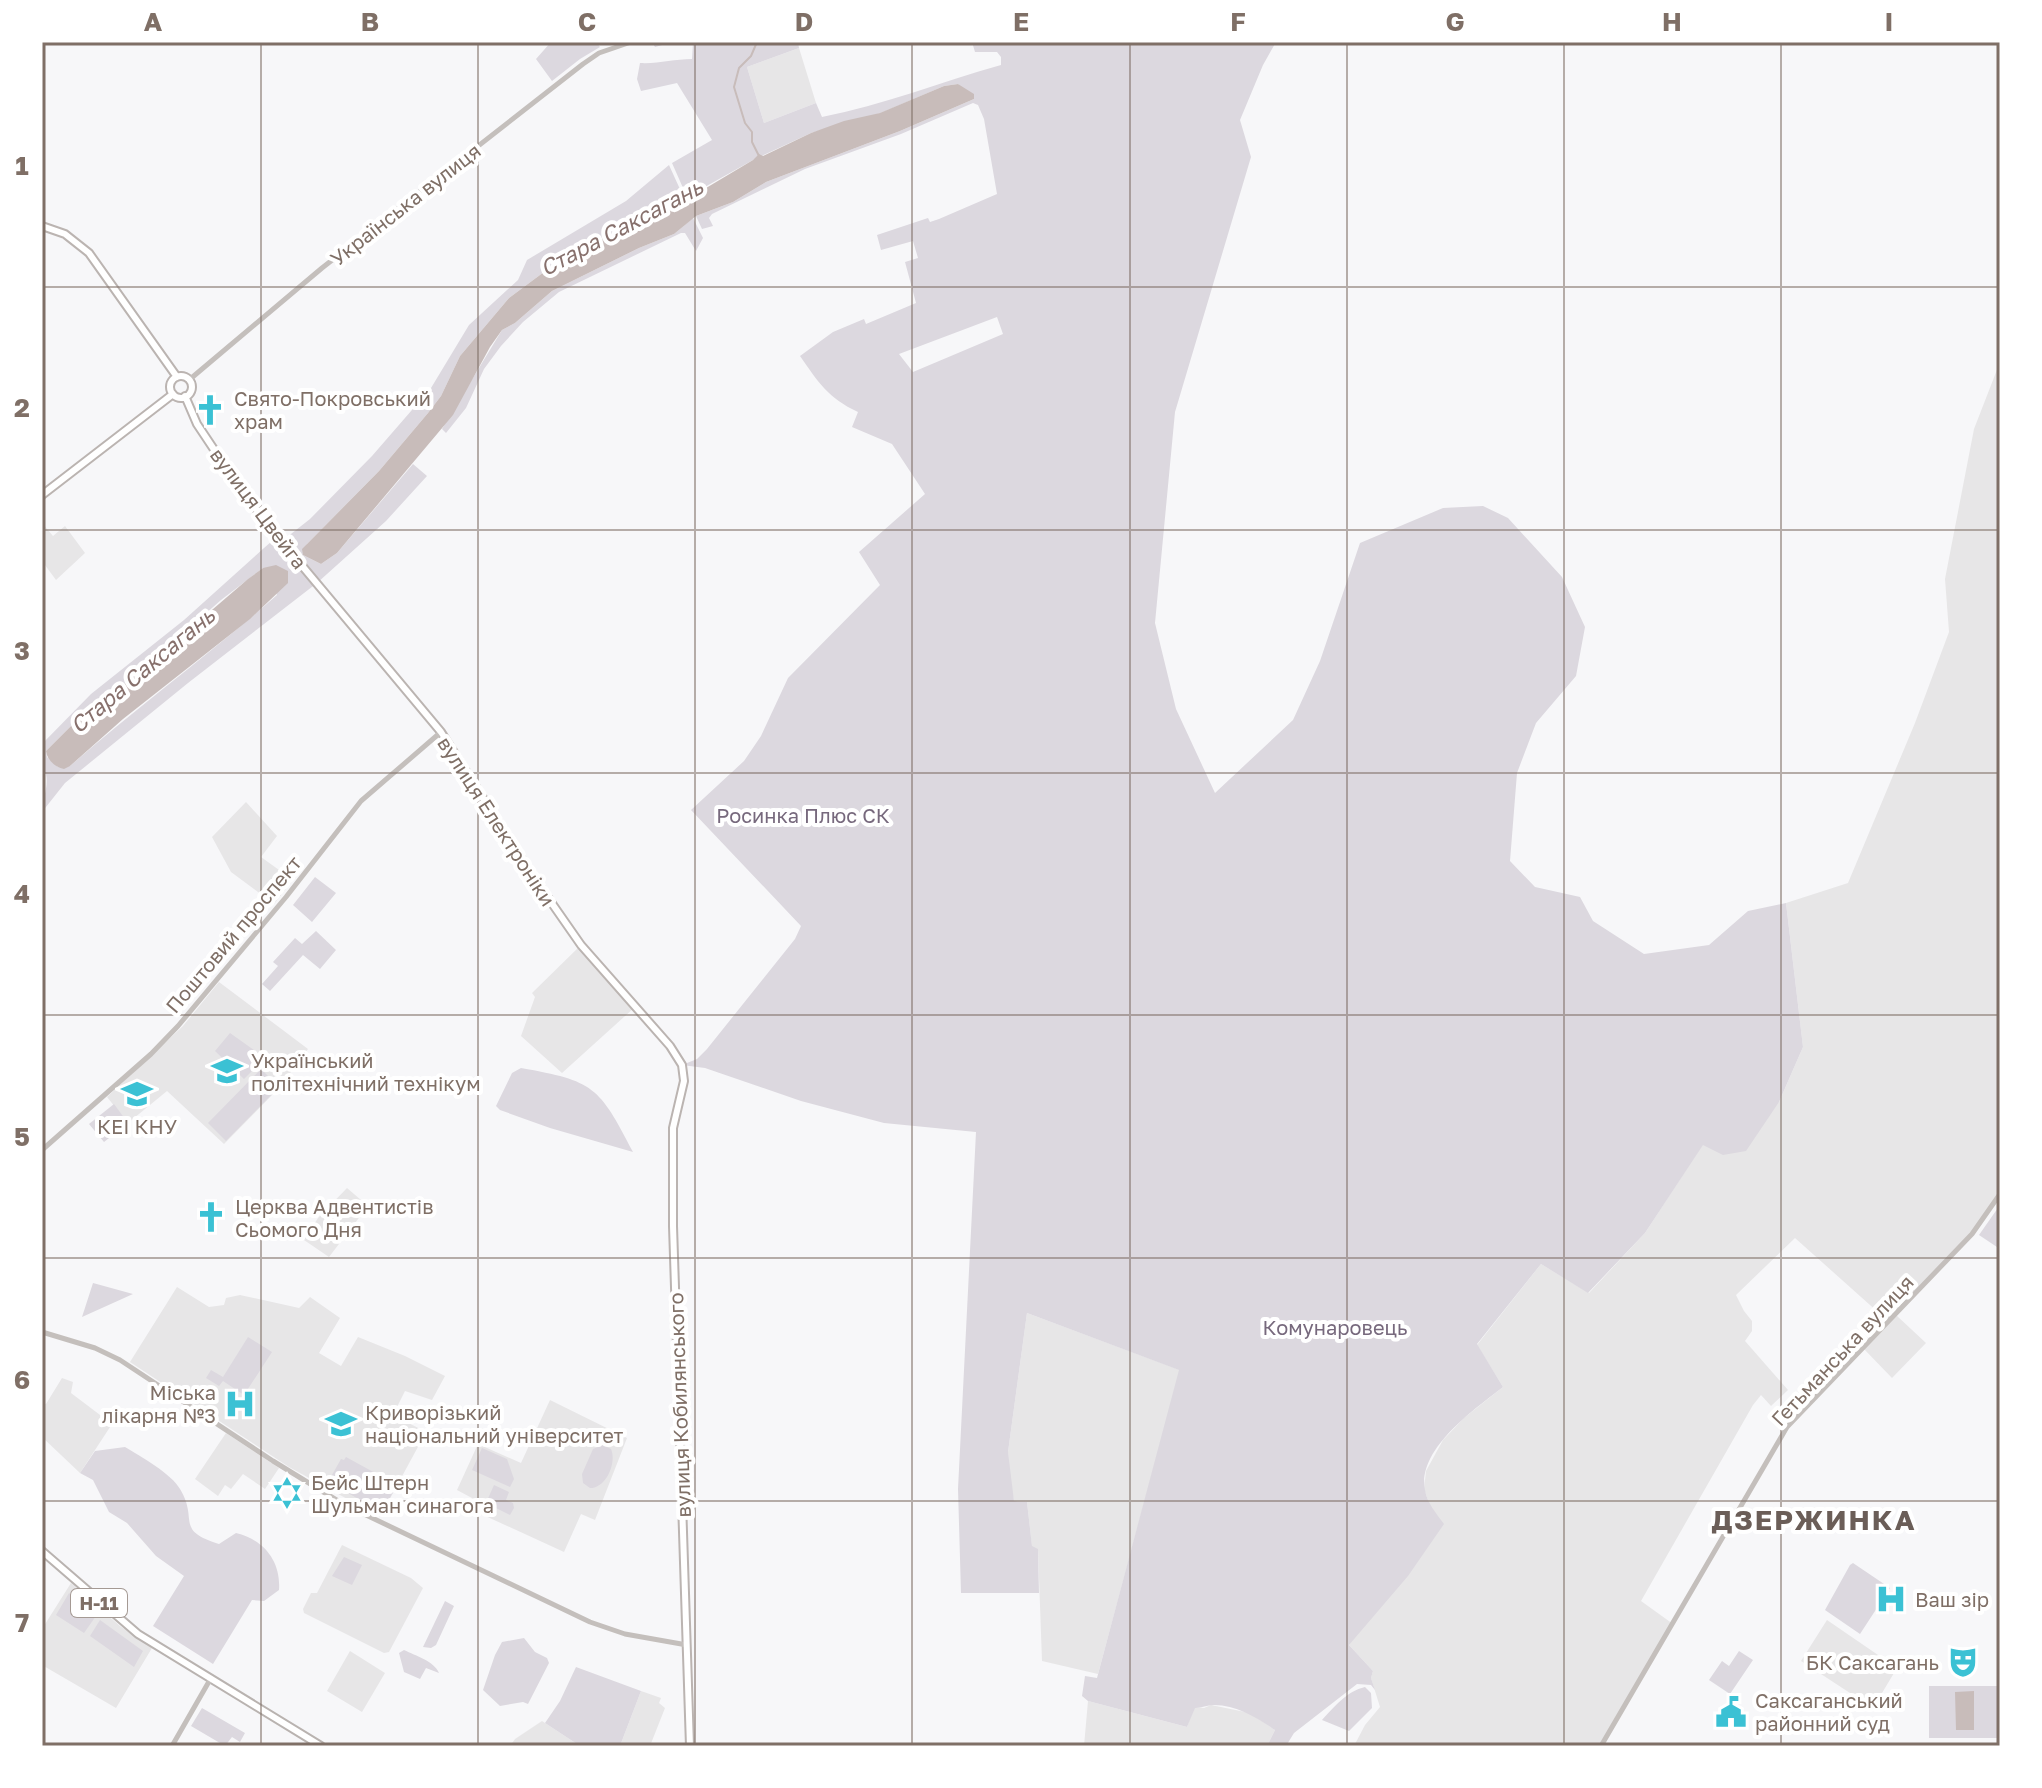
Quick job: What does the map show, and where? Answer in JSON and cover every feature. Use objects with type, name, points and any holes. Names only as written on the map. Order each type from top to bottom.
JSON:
[{"type":"main road","points":[[42,226],[65,234],[83,247],[177,377],[189,380],[191,389],[185,396],[173,394],[170,384],[177,377]]},
{"type":"main road","points":[[42,495],[173,394]]},
{"type":"main road","name":"вулиця Цвейга","points":[[185,396],[197,424],[233,478],[312,577]]},
{"type":"main road","name":"вулиця Електроніки","points":[[312,577],[441,732],[528,869],[581,945],[670,1046],[682,1065]]},
{"type":"main road","name":"вулиця Кобилянського","points":[[682,1065],[684,1081],[673,1128],[673,1226],[690,1746]]},
{"type":"main road","name":"Н-11","points":[[42,1551],[119,1620],[321,1746]]},
{"type":"street","name":"Українська вулиця","points":[[189,380],[322,268],[583,64],[599,53],[631,42]]},
{"type":"street","name":"Поштовий проспект","points":[[42,1150],[151,1054],[178,1026],[361,801],[441,732]]},
{"type":"street","name":"Гетьманська вулиця","points":[[1601,1746],[1787,1427],[1972,1234],[2000,1194]]},
{"type":"street","points":[[42,1332],[95,1348],[126,1364],[316,1488],[458,1560],[605,1628],[687,1645]]},
{"type":"street","points":[[172,1746],[211,1678]]},
{"type":"shaded area","points":[[799,48],[816,103],[764,123],[747,67]]},
{"type":"shaded area","points":[[958,84],[974,94],[974,99],[766,182],[733,202],[696,216],[674,234],[552,291],[515,323],[502,330],[453,415],[337,553],[321,564],[303,555],[302,549],[379,471],[428,413],[441,396],[460,356],[509,298],[575,249],[597,242],[676,199],[691,197],[759,154],[763,156],[811,133],[880,113],[944,86]]},
{"type":"shaded area","points":[[2000,362],[2000,1194],[1972,1234],[1896,1315],[1926,1343],[1892,1378],[1863,1348],[1889,1322],[1795,1238],[1736,1295],[1752,1321],[1752,1331],[1745,1341],[1788,1390],[1771,1406],[1761,1395],[1753,1405],[1641,1601],[1673,1624],[1601,1746],[1354,1746],[1365,1725],[1380,1707],[1371,1678],[1373,1671],[1349,1645],[1430,1506],[1424,1489],[1426,1471],[1443,1440],[1464,1418],[1503,1387],[1477,1345],[1541,1264],[1589,1293],[1645,1233],[1703,1144],[1779,1102],[1803,1047],[1786,903],[1848,883],[1915,723],[1949,632],[1945,579],[1974,429]]},
{"type":"shaded area","points":[[42,523],[53,536],[65,526],[85,553],[56,580],[42,561]]},
{"type":"shaded area","points":[[276,565],[288,571],[288,583],[250,619],[123,719],[70,766],[64,769],[50,760],[46,751],[87,710],[134,677],[248,579],[263,568]]},
{"type":"shaded area","points":[[246,802],[277,836],[261,857],[293,880],[274,904],[231,872],[212,837]]},
{"type":"shaded area","points":[[581,945],[635,1007],[562,1073],[521,1036],[535,997],[532,993]]},
{"type":"shaded area","name":"Український політехнічний технікум","points":[[219,982],[308,1049],[279,1088],[224,1144],[167,1091],[128,1123],[107,1097],[183,1026]]},
{"type":"shaded area","points":[[347,1188],[361,1200],[358,1204],[365,1210],[329,1257],[304,1240],[318,1218]]},
{"type":"shaded area","points":[[177,1287],[209,1307],[224,1305],[226,1298],[240,1295],[299,1308],[310,1297],[340,1318],[319,1353],[341,1366],[358,1337],[445,1376],[432,1400],[405,1391],[393,1415],[426,1432],[380,1517],[289,1467],[130,1362]]},
{"type":"shaded area","points":[[1027,1313],[1180,1370],[1098,1674],[1042,1661],[1038,1550],[1032,1547],[1027,1502],[1014,1501],[1009,1477],[1008,1452]]},
{"type":"shaded area","points":[[62,1378],[73,1382],[71,1393],[112,1424],[80,1473],[42,1437],[45,1425],[42,1423],[42,1403],[46,1404]]},
{"type":"shaded area","points":[[550,1400],[627,1438],[595,1520],[581,1514],[564,1552],[481,1514],[485,1505],[457,1490],[478,1444],[521,1463]]},
{"type":"shaded area","points":[[226,1433],[279,1468],[265,1489],[243,1474],[231,1489],[225,1485],[218,1496],[195,1479]]},
{"type":"shaded area","points":[[342,1545],[411,1578],[423,1588],[389,1652],[384,1653],[304,1613],[311,1593],[317,1593]]},
{"type":"shaded area","points":[[71,1583],[120,1626],[152,1648],[116,1708],[42,1665],[42,1629]]},
{"type":"shaded area","points":[[1827,1620],[1897,1668],[1873,1708],[1801,1661]]},
{"type":"shaded area","points":[[350,1651],[385,1673],[362,1712],[327,1691]]},
{"type":"shaded area","points":[[641,1691],[661,1698],[659,1703],[665,1708],[650,1746],[620,1746]]},
{"type":"shaded area","points":[[1974,1691],[1974,1730],[1956,1730],[1955,1692]]},
{"type":"shaded area","points":[[1088,1701],[1187,1727],[1194,1707],[1211,1705],[1250,1713],[1275,1730],[1267,1746],[1084,1746]]},
{"type":"shaded area","points":[[542,1721],[580,1746],[510,1746],[515,1739]]},
{"type":"green space","points":[[551,42],[596,42],[600,47],[552,81],[536,59]]},
{"type":"green space","points":[[652,42],[673,42],[655,47]]},
{"type":"green space","points":[[673,42],[798,42],[799,48],[747,67],[764,123],[816,103],[822,117],[845,112],[1001,65],[997,52],[975,52],[972,42],[1276,42],[1240,120],[1251,157],[1175,412],[1155,623],[1176,709],[1215,793],[1293,720],[1320,661],[1360,543],[1443,508],[1483,506],[1508,518],[1562,577],[1585,627],[1576,676],[1536,723],[1517,773],[1510,861],[1535,887],[1580,897],[1593,921],[1644,954],[1709,945],[1748,911],[1786,903],[1803,1047],[1779,1102],[1746,1151],[1723,1155],[1703,1145],[1645,1233],[1588,1293],[1541,1264],[1477,1344],[1503,1387],[1450,1431],[1430,1460],[1425,1475],[1425,1490],[1430,1504],[1444,1524],[1408,1576],[1349,1645],[1373,1671],[1371,1678],[1375,1690],[1371,1685],[1357,1684],[1294,1733],[1286,1746],[1267,1746],[1275,1730],[1231,1707],[1214,1705],[1195,1708],[1187,1727],[1088,1701],[1082,1696],[1085,1676],[1097,1678],[1179,1370],[1027,1313],[1008,1452],[1014,1501],[1027,1502],[1032,1546],[1038,1549],[1039,1593],[961,1593],[958,1489],[976,1132],[884,1123],[801,1101],[705,1068],[682,1065],[697,1059],[707,1049],[795,939],[801,926],[691,810],[744,761],[761,736],[788,678],[880,585],[859,552],[925,494],[892,444],[852,427],[858,412],[831,395],[800,356],[833,332],[864,319],[866,324],[916,303],[905,262],[918,258],[913,241],[881,250],[877,235],[928,218],[930,222],[939,219],[997,194],[984,119],[978,105],[973,103],[901,134],[805,169],[712,214],[709,218],[713,226],[702,229],[696,216],[733,202],[766,182],[974,99],[958,84],[944,86],[881,113],[811,133],[753,160],[687,197],[672,163],[712,140],[677,83],[641,91],[637,79],[640,63],[692,59],[693,43]],"holes":[[[997,317],[1003,334],[913,372],[899,354]]]},
{"type":"green space","points":[[669,165],[684,198],[676,199],[597,242],[575,249],[509,298],[460,356],[441,396],[428,413],[379,471],[307,544],[303,555],[321,564],[337,553],[413,464],[427,476],[386,521],[317,583],[65,783],[42,812],[47,779],[42,772],[42,744],[91,694],[184,620],[272,541],[282,541],[310,519],[372,456],[431,388],[469,325],[518,280],[527,260],[626,201]],"holes":[[[263,568],[277,595],[70,766],[58,767],[47,757],[46,751],[87,710],[134,677],[221,600]]]},
{"type":"green space","points":[[693,218],[703,238],[696,251],[685,233],[681,233],[559,292],[523,322],[484,369],[466,408],[446,433],[442,429],[502,330],[515,323],[552,291],[674,234]]},
{"type":"green space","points":[[315,877],[336,893],[312,922],[293,905]]},
{"type":"green space","points":[[316,931],[336,950],[320,969],[303,955],[270,991],[262,984],[278,966],[273,962],[295,938],[302,944]]},
{"type":"green space","points":[[230,1033],[265,1058],[244,1079],[215,1051]]},
{"type":"green space","points":[[521,1068],[565,1077],[592,1090],[611,1113],[633,1152],[500,1110],[496,1106],[512,1073]]},
{"type":"green space","points":[[261,1069],[279,1087],[226,1141],[208,1123]]},
{"type":"green space","points":[[114,1104],[128,1123],[104,1142],[89,1124]]},
{"type":"green space","points":[[2000,1205],[2000,1249],[1979,1235]]},
{"type":"green space","points":[[93,1283],[133,1294],[82,1317]]},
{"type":"green space","points":[[248,1337],[272,1352],[244,1395],[223,1381],[219,1386],[206,1378],[211,1370],[223,1377]]},
{"type":"green space","points":[[603,1445],[611,1449],[609,1474],[601,1484],[590,1488],[583,1483],[582,1474],[593,1449]]},
{"type":"green space","points":[[125,1447],[176,1483],[185,1500],[192,1529],[197,1534],[219,1544],[236,1533],[246,1536],[263,1547],[274,1562],[279,1590],[264,1601],[252,1600],[213,1664],[153,1626],[184,1576],[156,1556],[127,1523],[109,1512],[93,1480],[80,1473],[95,1451]]},
{"type":"green space","points":[[482,1448],[507,1459],[514,1479],[510,1487],[472,1470]]},
{"type":"green space","points":[[346,1457],[397,1485],[382,1512],[328,1482],[341,1459]]},
{"type":"green space","points":[[494,1485],[509,1492],[506,1500],[513,1503],[514,1508],[510,1515],[486,1503]]},
{"type":"green space","points":[[344,1557],[362,1565],[352,1585],[332,1576]]},
{"type":"green space","points":[[1853,1563],[1890,1588],[1860,1634],[1825,1610]]},
{"type":"green space","points":[[69,1593],[96,1616],[84,1633],[56,1615]]},
{"type":"green space","points":[[445,1601],[454,1606],[436,1645],[423,1647]]},
{"type":"green space","points":[[100,1620],[143,1651],[134,1667],[90,1636]]},
{"type":"green space","points":[[524,1638],[549,1663],[528,1704],[500,1706],[483,1690],[495,1655],[502,1642]]},
{"type":"green space","points":[[404,1650],[429,1662],[439,1673],[426,1668],[420,1679],[404,1672],[399,1653]]},
{"type":"green space","points":[[1739,1651],[1753,1660],[1730,1694],[1709,1680],[1722,1661],[1729,1666]]},
{"type":"green space","points":[[576,1667],[641,1691],[620,1746],[580,1746],[545,1723],[560,1701]]},
{"type":"green space","points":[[1929,1686],[2000,1686],[2000,1738],[1929,1738]]},
{"type":"green space","points":[[1365,1687],[1371,1693],[1372,1708],[1349,1731],[1322,1720],[1347,1696]]},
{"type":"green space","points":[[202,1708],[245,1733],[240,1742],[232,1737],[225,1746],[191,1726]]},
{"type":"waterway","points":[[757,42],[751,56],[739,68],[734,87],[759,156]]},
{"type":"place","name":"Свято-Покровський храм","points":[[210,410]]},
{"type":"place","name":"Український політехнічний технікум","points":[[227,1071]]},
{"type":"place","name":"КЕІ КНУ","points":[[137,1094]]},
{"type":"place","name":"Церква Адвентистів Сьомого Дня","points":[[211,1217]]},
{"type":"place","name":"Міська лікарня №3","points":[[240,1404]]},
{"type":"place","name":"Криворізький національний університет","points":[[341,1424]]},
{"type":"place","name":"Бейс Штерн Шульман синагога","points":[[287,1493]]},
{"type":"place","name":"Ваш зір","points":[[1891,1599]]},
{"type":"place","name":"БК Саксагань","points":[[1963,1662]]},
{"type":"place","name":"Саксаганський районний суд","points":[[1731,1712]]},
{"type":"district","name":"ДЗЕРЖИНКА","points":[[1814,1519]]},
{"type":"water label","name":"Стара Саксагань","points":[[621,227]]},
{"type":"water label","name":"Стара Саксагань","points":[[142,670]]},
{"type":"park label","name":"Росинка Плюс СК","points":[[803,815]]},
{"type":"park label","name":"Комунаровець","points":[[1335,1327]]}]
